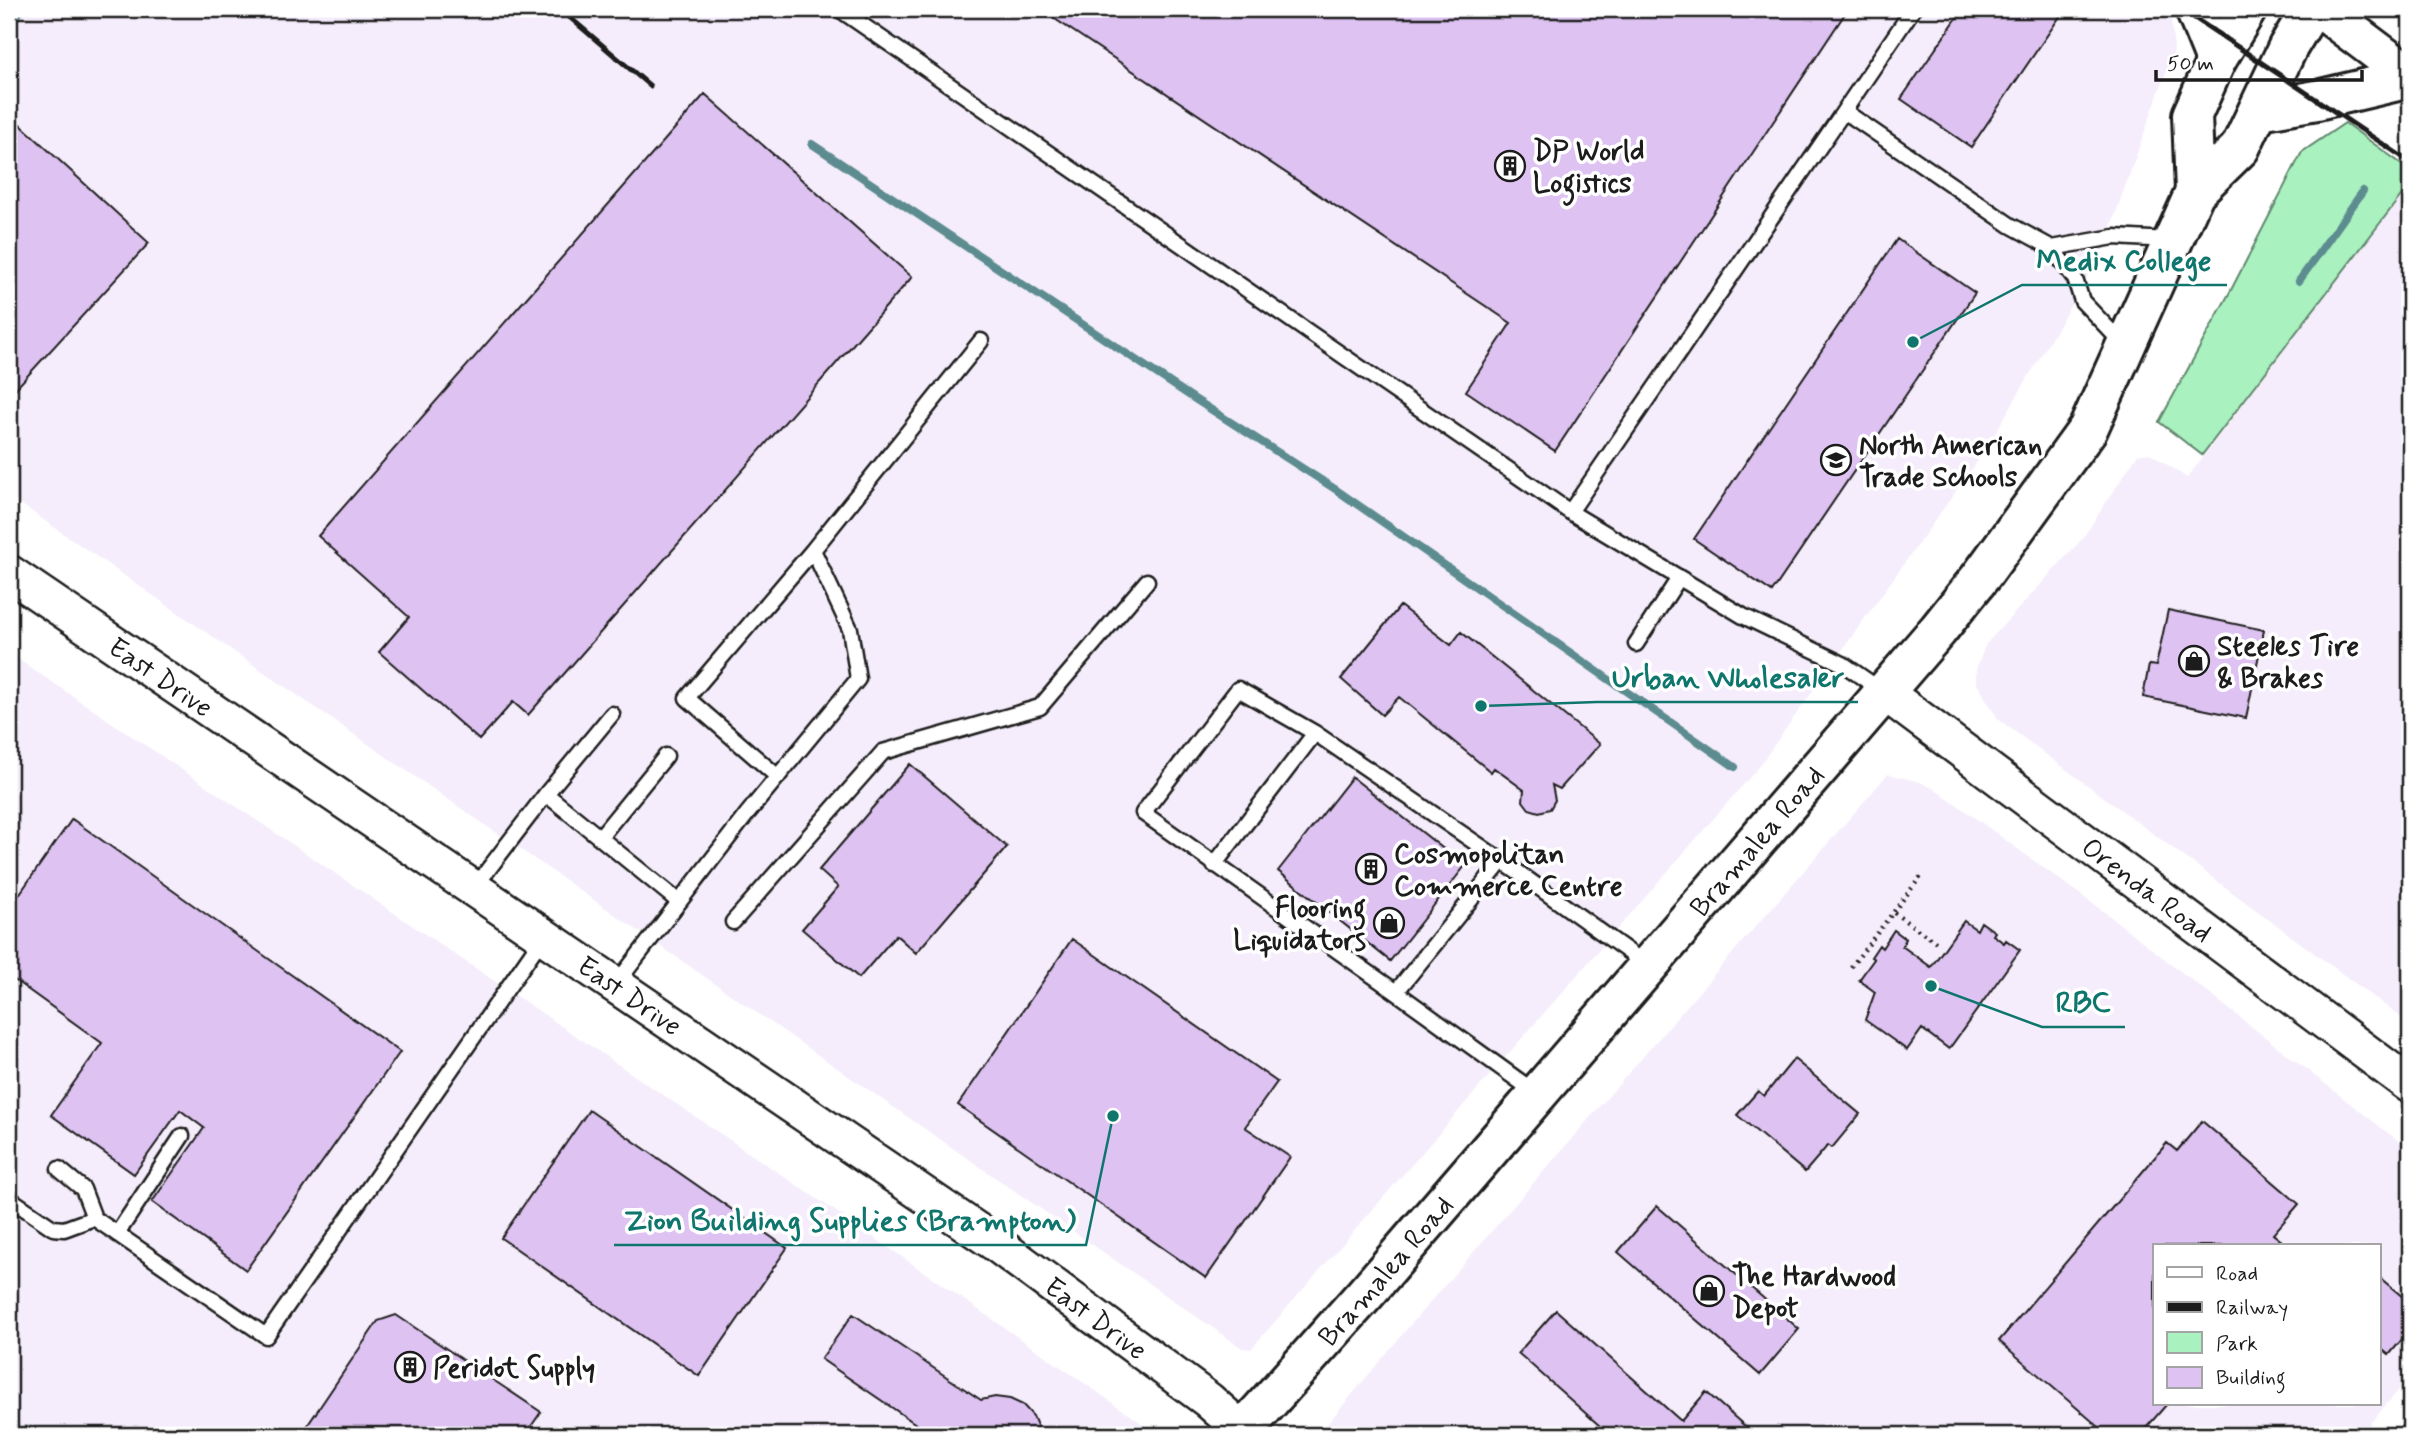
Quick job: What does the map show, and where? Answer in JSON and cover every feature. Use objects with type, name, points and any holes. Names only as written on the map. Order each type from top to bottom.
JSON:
[{"type":"main road","points":[[2195,9],[2216,61]]},
{"type":"main road","name":"Bramalea Road","points":[[2195,192],[2192,115],[2216,61],[2247,9]]},
{"type":"main road","name":"Bramalea Road","points":[[1241,1433],[1366,1293],[1982,575],[2075,448],[2093,418],[2171,240],[2195,192],[2240,148],[2288,47],[2311,9]]},
{"type":"main road","points":[[2321,9],[2410,77]]},
{"type":"main road","points":[[2259,110],[2317,100],[2410,77]]},
{"type":"street","name":"East Drive","points":[[9,573],[995,1243],[1208,1401],[1241,1433]]},
{"type":"street","name":"Orenda Road","points":[[1884,692],[2410,1084]]},
{"type":"lane","points":[[839,9],[1570,512],[1743,617],[1843,664],[1884,692]]},
{"type":"lane","points":[[1570,512],[1913,9]]},
{"type":"lane","points":[[1844,111],[2010,225],[2052,248],[2075,279],[2082,301],[2124,346]]},
{"type":"lane","points":[[2052,248],[2114,237],[2171,240]]},
{"type":"lane","points":[[778,777],[687,698],[813,550],[981,341]]},
{"type":"lane","points":[[615,986],[778,777],[858,680],[850,629],[813,550]]},
{"type":"lane","points":[[1636,644],[1679,579]]},
{"type":"lane","points":[[733,922],[883,752],[1040,707],[1147,581]]},
{"type":"lane","points":[[1537,1094],[1143,813],[1238,689],[1315,733],[1502,861],[1648,966]]},
{"type":"lane","points":[[474,890],[546,794],[612,714]]},
{"type":"lane","points":[[1214,865],[1315,733]]},
{"type":"lane","points":[[600,837],[666,756]]},
{"type":"lane","points":[[546,794],[679,902]]},
{"type":"lane","points":[[1396,992],[1502,861]]},
{"type":"lane","points":[[59,1169],[83,1189],[94,1218],[266,1336],[543,937]]},
{"type":"lane","points":[[117,1234],[182,1136]]},
{"type":"lane","points":[[9,1198],[53,1228],[64,1229],[94,1218]]},
{"type":"path","points":[[1851,967],[1922,875]]},
{"type":"path","points":[[1894,913],[1940,945]]},
{"type":"shaded area","points":[[9,9],[2170,9],[2174,50],[2101,254],[1984,452],[1757,769],[1251,1349],[1242,1348],[9,496]]},
{"type":"shaded area","points":[[2410,184],[2410,1024],[1998,719],[1976,682],[1976,669],[1986,644],[2083,538],[2137,455],[2150,453],[2187,478]]},
{"type":"shaded area","points":[[9,653],[866,1232],[1139,1421],[1152,1435],[9,1435]]},
{"type":"shaded area","points":[[1888,774],[1920,782],[1937,790],[2111,917],[2410,1150],[2410,1377],[2360,1435],[1318,1435]]},
{"type":"green space","points":[[2345,123],[2410,170],[2410,184],[2202,455],[2159,422],[2302,152]]},
{"type":"building","name":"DP World Logistics","points":[[1040,9],[1848,9],[1555,451],[1466,391],[1511,323]]},
{"type":"building","points":[[1963,9],[2065,9],[1971,147],[1901,99]]},
{"type":"building","points":[[705,94],[912,277],[528,715],[513,702],[479,740],[379,652],[409,617],[318,536]]},
{"type":"building","points":[[9,114],[149,243],[9,396]]},
{"type":"building","points":[[1897,239],[1975,293],[1772,592],[1694,539]]},
{"type":"building","points":[[1400,606],[1451,645],[1461,632],[1600,744],[1560,789],[1552,785],[1555,800],[1550,809],[1539,812],[1529,809],[1523,801],[1524,790],[1494,768],[1491,772],[1399,697],[1382,715],[1341,679]]},
{"type":"building","points":[[2168,610],[2264,630],[2246,718],[2143,697],[2149,665],[2156,666]]},
{"type":"building","points":[[910,764],[1007,847],[916,953],[896,935],[859,978],[802,929],[838,887],[819,870]]},
{"type":"building","name":"Cosmopolitan Commerce Centre","points":[[1352,777],[1465,866],[1390,961],[1278,871]]},
{"type":"building","points":[[72,819],[400,1052],[246,1270],[152,1202],[204,1128],[180,1110],[134,1174],[51,1115],[102,1043],[9,976],[9,909]]},
{"type":"building","points":[[1964,921],[1977,930],[1981,922],[2004,943],[2006,940],[2020,950],[1949,1049],[1922,1029],[1907,1050],[1865,1020],[1875,992],[1859,980],[1874,959],[1871,957],[1879,945],[1882,948],[1894,930],[1906,939],[1902,946],[1931,967]]},
{"type":"building","points":[[1072,939],[1277,1082],[1245,1127],[1290,1157],[1206,1278],[958,1105]]},
{"type":"building","points":[[1794,1059],[1860,1114],[1832,1148],[1828,1145],[1805,1172],[1737,1115],[1758,1091],[1764,1096]]},
{"type":"building","points":[[589,1110],[787,1248],[699,1376],[501,1238]]},
{"type":"building","points":[[2202,1121],[2299,1204],[2273,1234],[2286,1244],[2153,1244],[2153,1406],[2165,1406],[2140,1435],[2092,1435],[2099,1427],[1999,1341],[2167,1143],[2177,1151]]},
{"type":"building","name":"The Hardwood Depot","points":[[1657,1206],[1799,1329],[1760,1375],[1618,1252]]},
{"type":"building","points":[[2380,1278],[2410,1303],[2410,1330],[2389,1355],[2380,1348]]},
{"type":"building","points":[[1556,1310],[1681,1421],[1706,1392],[1755,1435],[1610,1435],[1518,1353]]},
{"type":"building","points":[[853,1314],[981,1400],[995,1397],[1010,1399],[1023,1405],[1033,1416],[1041,1435],[932,1435],[821,1359]]},
{"type":"building","name":"Peridot Supply","points":[[396,1315],[541,1412],[525,1435],[301,1435],[378,1321]]},
{"type":"waterway","points":[[9,24],[22,9]]},
{"type":"waterway","points":[[812,144],[1193,398],[1335,489],[1735,767]]},
{"type":"waterway","points":[[2299,281],[2363,191]]},
{"type":"railway","points":[[560,9],[650,86]]},
{"type":"railway","points":[[2181,9],[2410,162]]},
{"type":"place","name":"DP World Logistics","points":[[1510,166]]},
{"type":"place","name":"Medix College","points":[[1913,342]]},
{"type":"place","name":"North American Trade Schools","points":[[1836,460]]},
{"type":"place","name":"Steeles Tire & Brakes","points":[[2194,661]]},
{"type":"place","name":"Urban Wholesaler","points":[[1481,706]]},
{"type":"place","name":"Cosmopolitan Commerce Centre","points":[[1371,869]]},
{"type":"place","name":"Flooring Liquidators","points":[[1389,923]]},
{"type":"place","name":"RBC","points":[[1931,986]]},
{"type":"place","name":"Zion Building Supplies (Brampton)","points":[[1113,1116]]},
{"type":"place","name":"The Hardwood Depot","points":[[1709,1291]]},
{"type":"place","name":"Peridot Supply","points":[[410,1367]]}]
